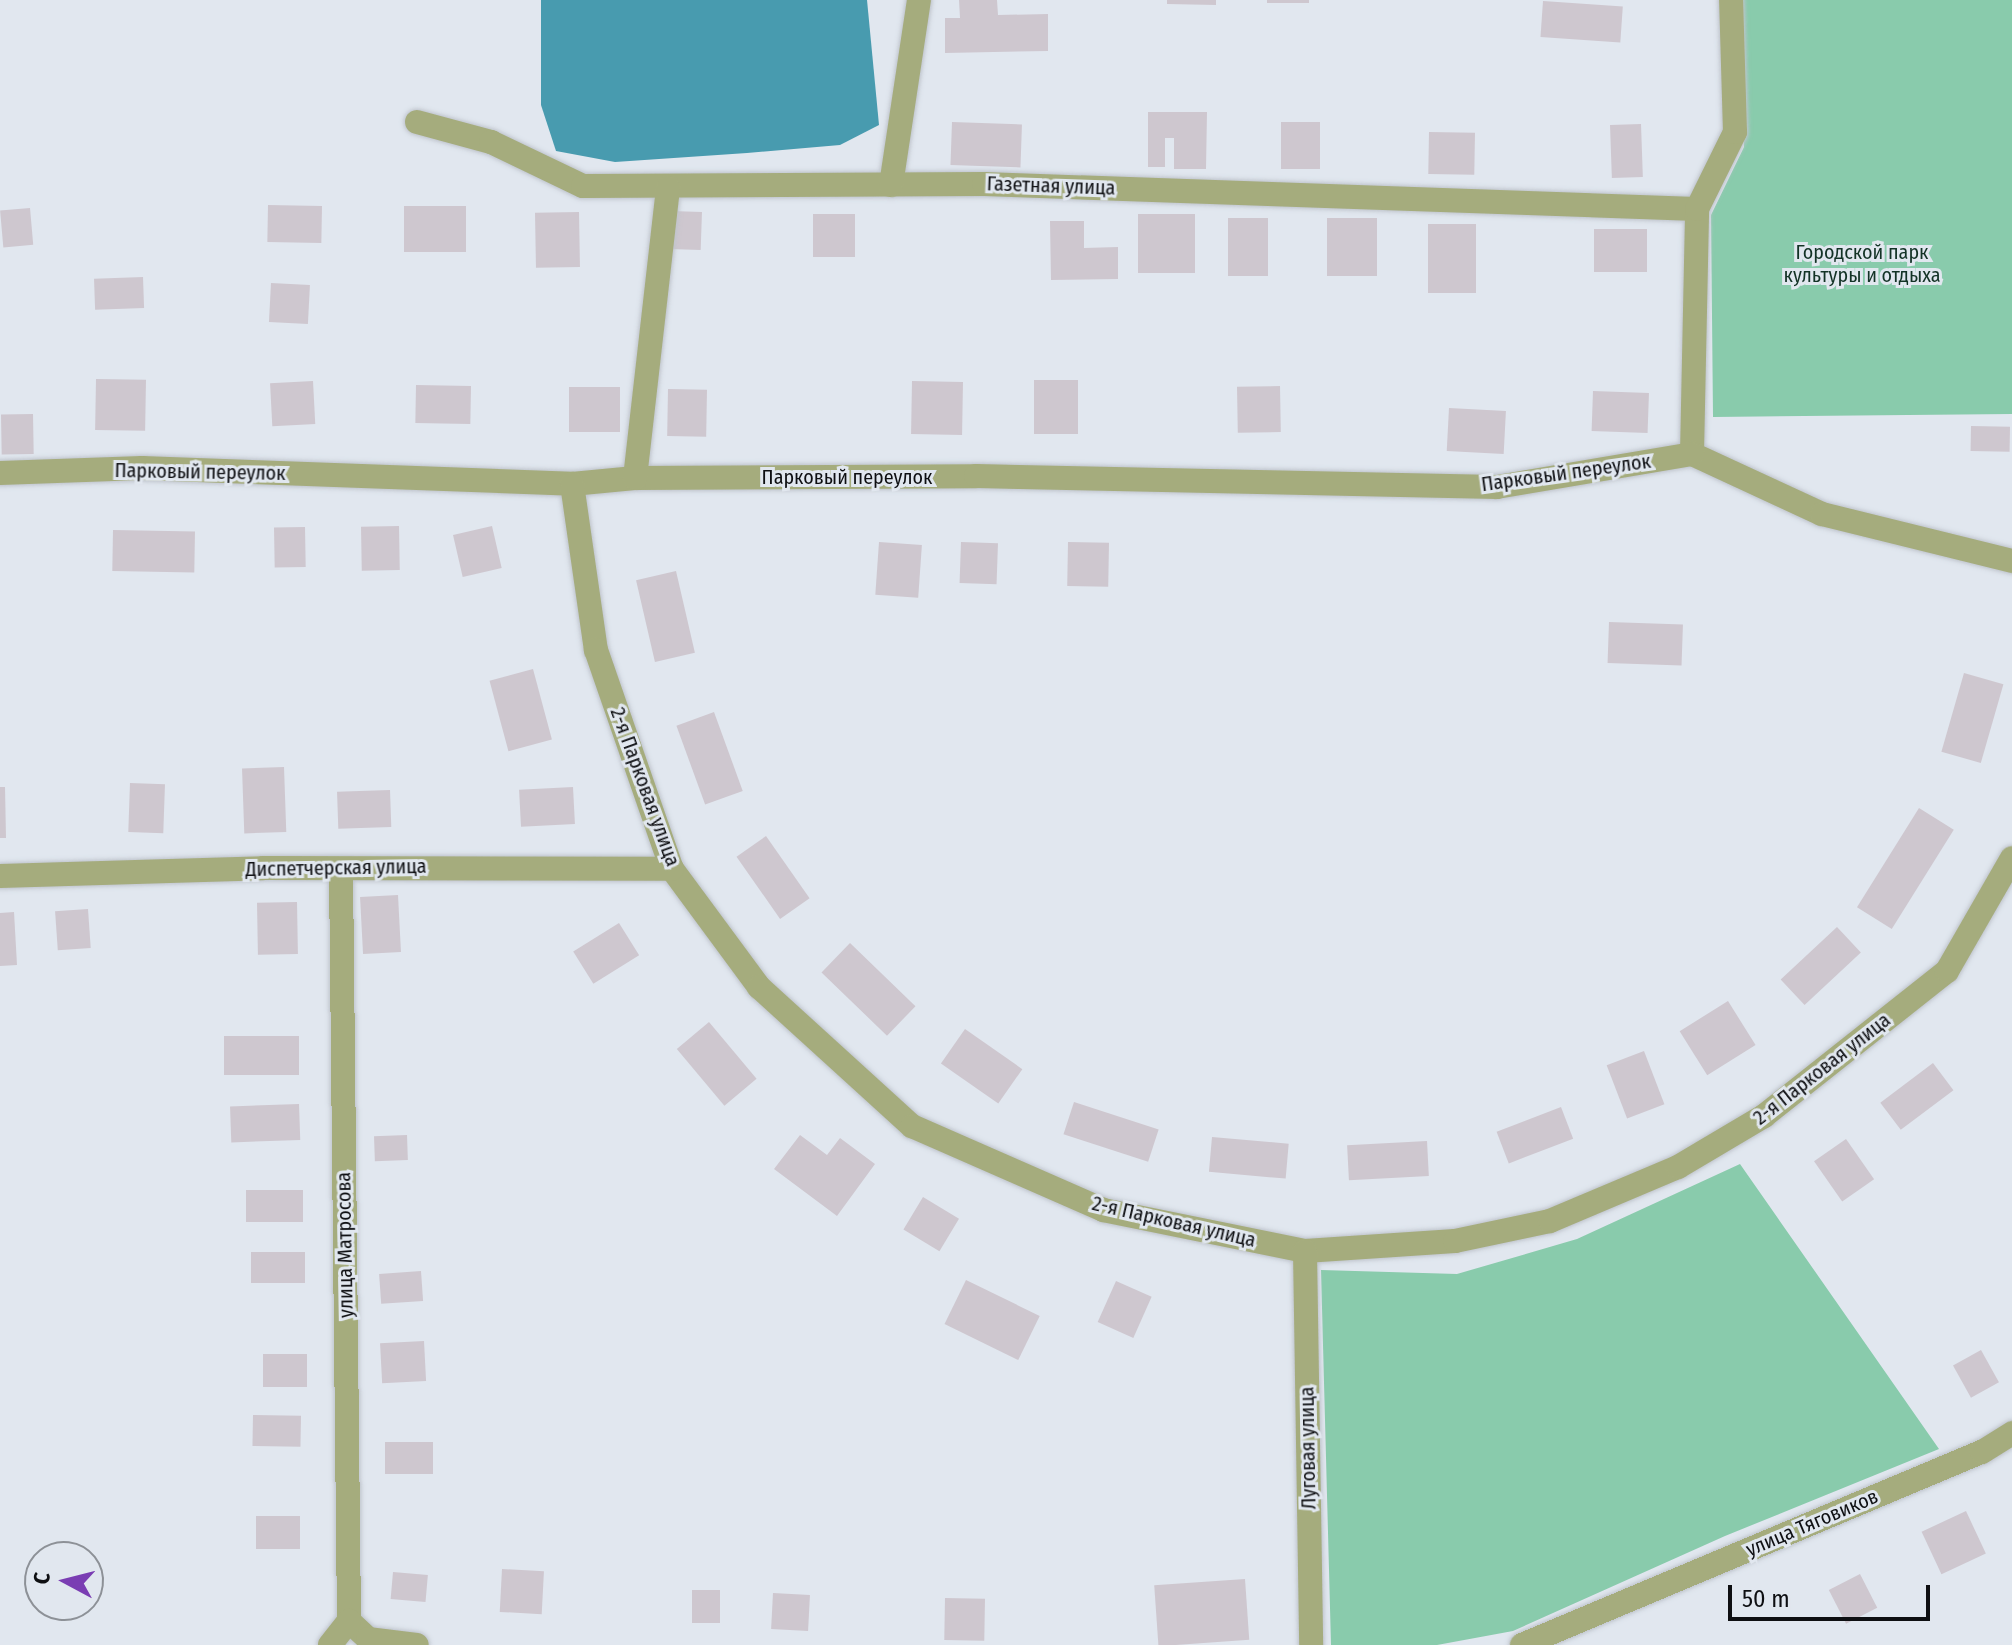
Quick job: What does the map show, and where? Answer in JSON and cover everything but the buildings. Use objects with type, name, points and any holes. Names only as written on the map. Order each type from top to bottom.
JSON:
[{"type":"street","points":[[891,185],[919,0]]},
{"type":"street","points":[[1731,0],[1735,132],[1697,209],[1692,454],[1822,514],[2012,561]]},
{"type":"street","name":"Газетная улица","points":[[417,122],[491,142],[583,186],[891,185],[1338,194],[1697,209]]},
{"type":"street","points":[[635,478],[668,188]]},
{"type":"street","name":"Парковый переулок","points":[[0,473],[142,468],[572,484],[635,478],[976,476],[1497,487],[1692,454]]},
{"type":"street","name":"2-я Парковая улица","points":[[572,484],[596,650],[672,869],[759,987],[912,1126],[1103,1210],[1305,1251],[1455,1241],[1550,1221],[1678,1167],[1764,1116],[1947,971],[2012,860]]},
{"type":"street","name":"Диспетчерская улица","points":[[0,876],[341,870],[672,869]]},
{"type":"street","name":"улица Матросова","points":[[341,870],[349,1621]]},
{"type":"street","name":"Луговая улица","points":[[1305,1251],[1311,1645]]},
{"type":"street","name":"улица Тяговиков","points":[[1522,1645],[1982,1452],[2012,1433]]},
{"type":"street","points":[[330,1645],[349,1621],[368,1639],[417,1645]]},
{"type":"green space","name":"Городской парк культуры и отдыха","points":[[1741,0],[2012,0],[2012,414],[1713,417],[1711,215],[1744,147]]},
{"type":"green space","points":[[1740,1164],[1939,1449],[1725,1536],[1513,1631],[1437,1645],[1331,1645],[1321,1270],[1457,1274],[1577,1239]]},
{"type":"water","points":[[541,0],[867,0],[879,125],[840,145],[747,153],[615,162],[556,151],[541,105]]}]
